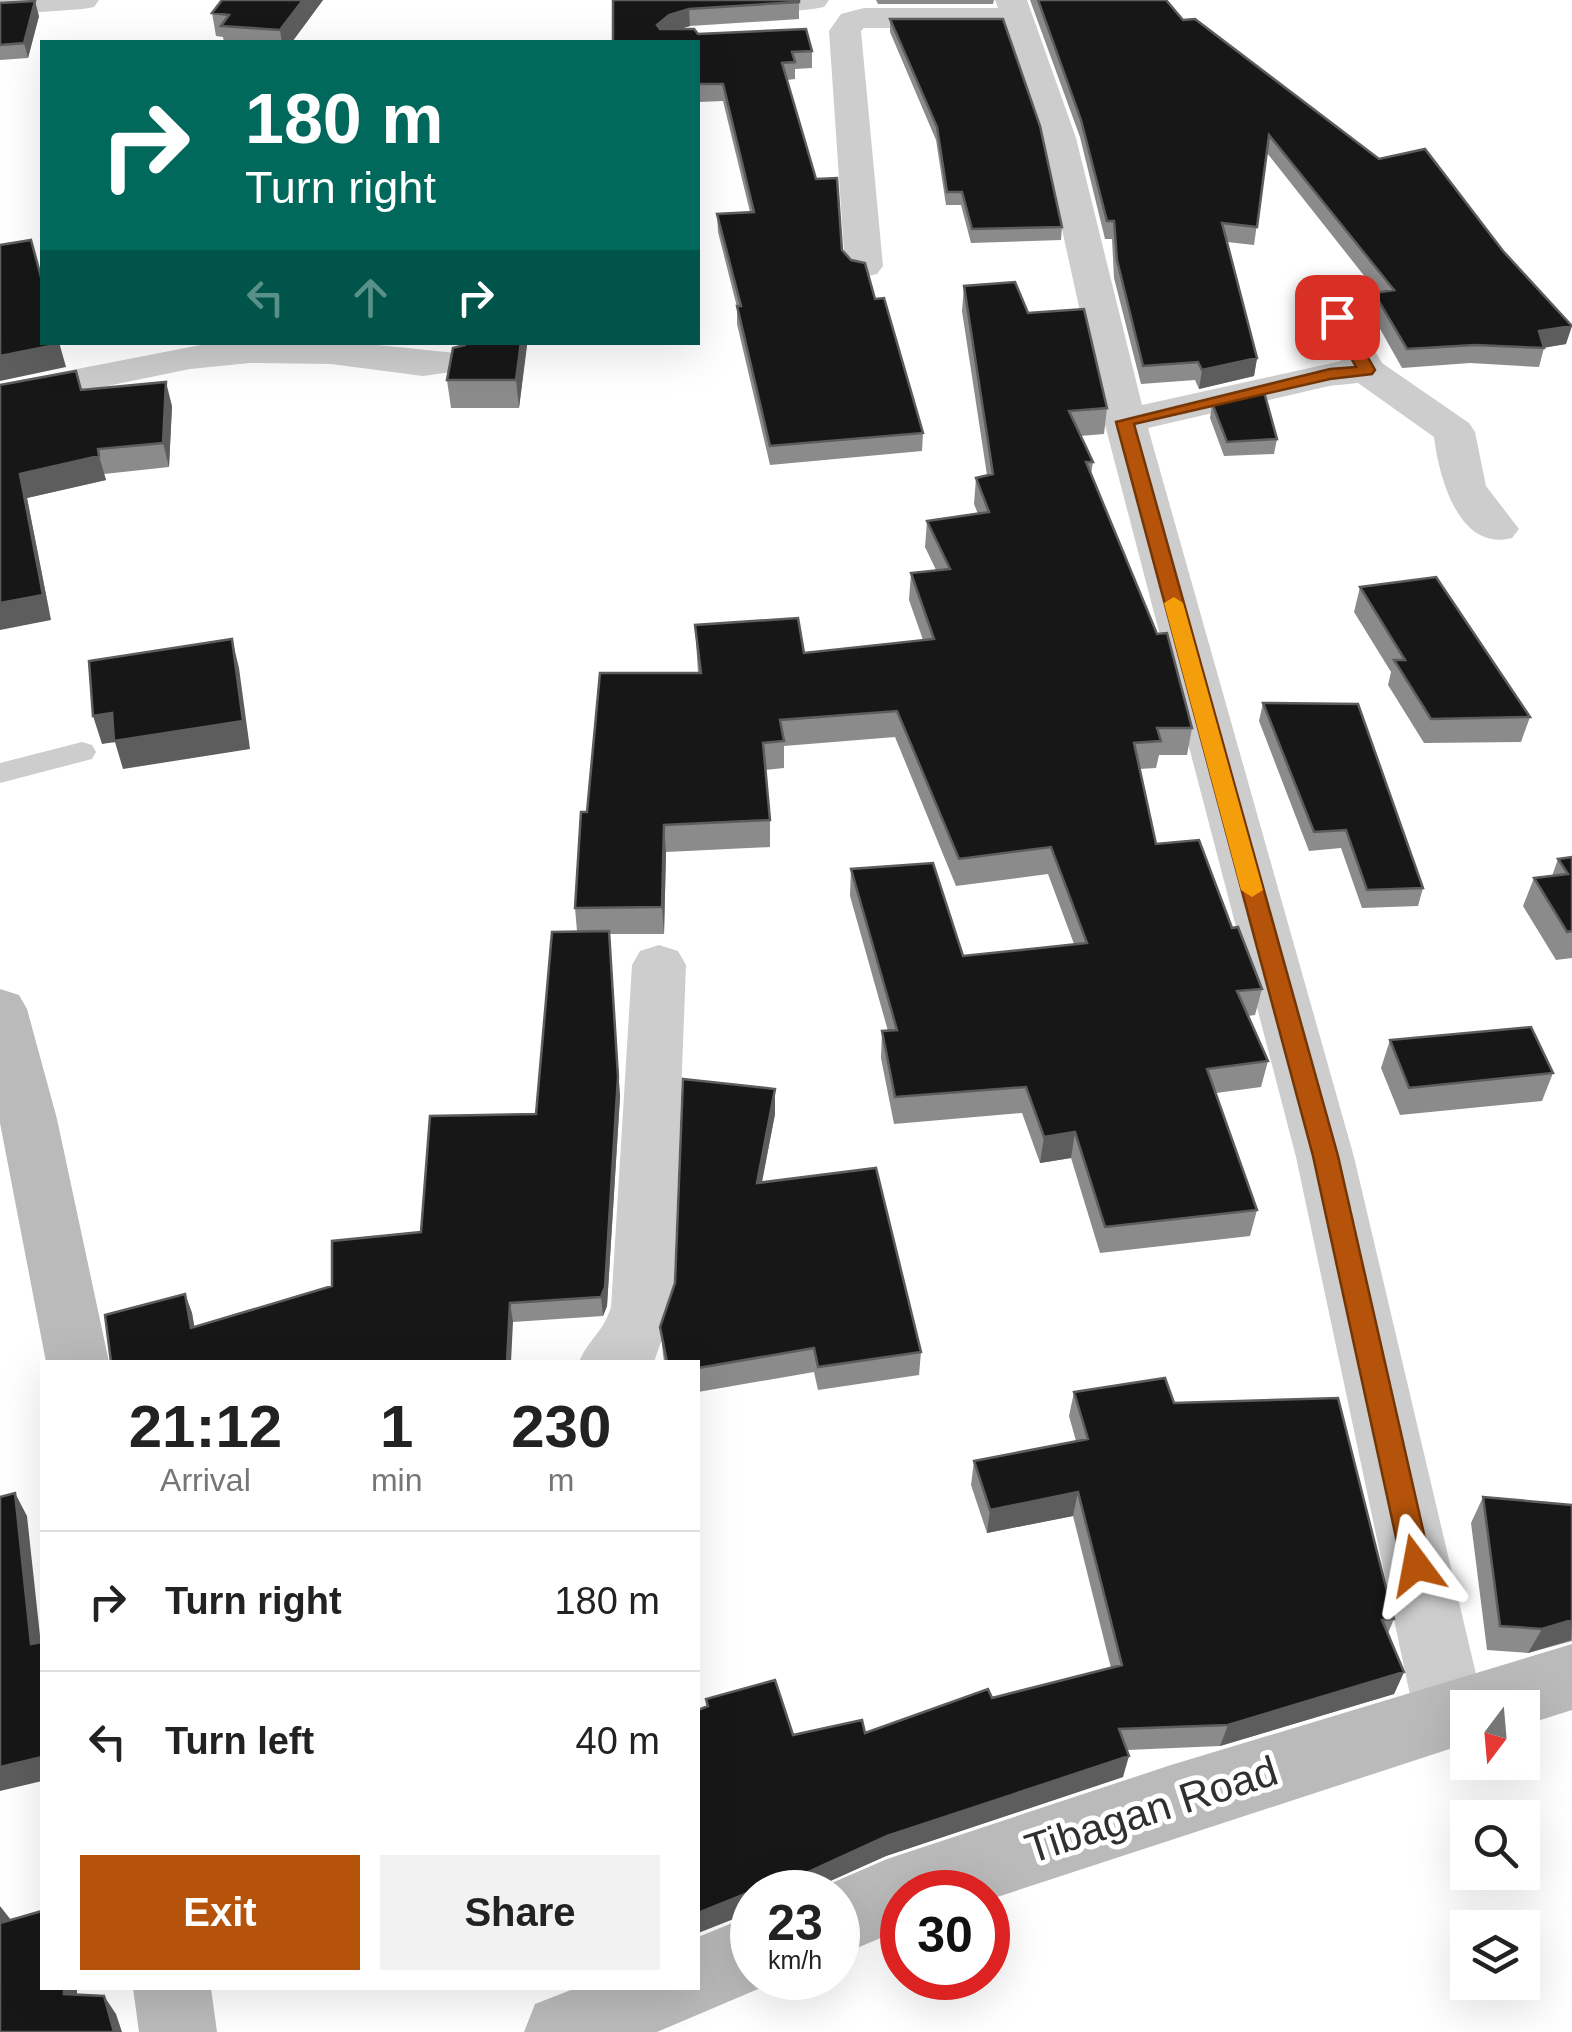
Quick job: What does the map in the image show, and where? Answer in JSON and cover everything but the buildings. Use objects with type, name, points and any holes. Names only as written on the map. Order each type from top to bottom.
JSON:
[{"type":"street","points":[[0,6],[83,0]]},
{"type":"street","points":[[813,0],[711,23],[796,33],[844,31]]},
{"type":"street","points":[[864,266],[844,31],[852,21],[864,18],[1014,9],[1060,138],[1125,422],[1326,1156],[1458,1690]]},
{"type":"street","points":[[1337,317],[1366,370],[1454,432],[1462,486],[1471,504],[1497,529]]},
{"type":"street","points":[[0,396],[176,360],[250,351],[331,352],[423,364],[450,362]]},
{"type":"street","points":[[1125,422],[1330,374],[1366,370]]},
{"type":"street","points":[[613,1360],[631,1346],[642,1307],[659,965]]},
{"type":"street","points":[[0,1009],[28,1119],[78,1360]]},
{"type":"street","name":"Tibagan Road","points":[[1527,1690],[1572,1676]]},
{"type":"street","name":"Tibagan Road","points":[[860,1909],[1171,1801],[1450,1714]]},
{"type":"street","points":[[700,1975],[730,1962]]},
{"type":"street","points":[[172,1990],[178,2032]]},
{"type":"street","points":[[563,2032],[665,1990]]},
{"type":"lane","points":[[0,773],[82,752]]},
{"type":"slow traffic","points":[[1174,603],[1252,890]]},
{"type":"route","points":[[1337,317],[1366,370],[1330,374],[1125,422],[1326,1156],[1416,1565]]}]
